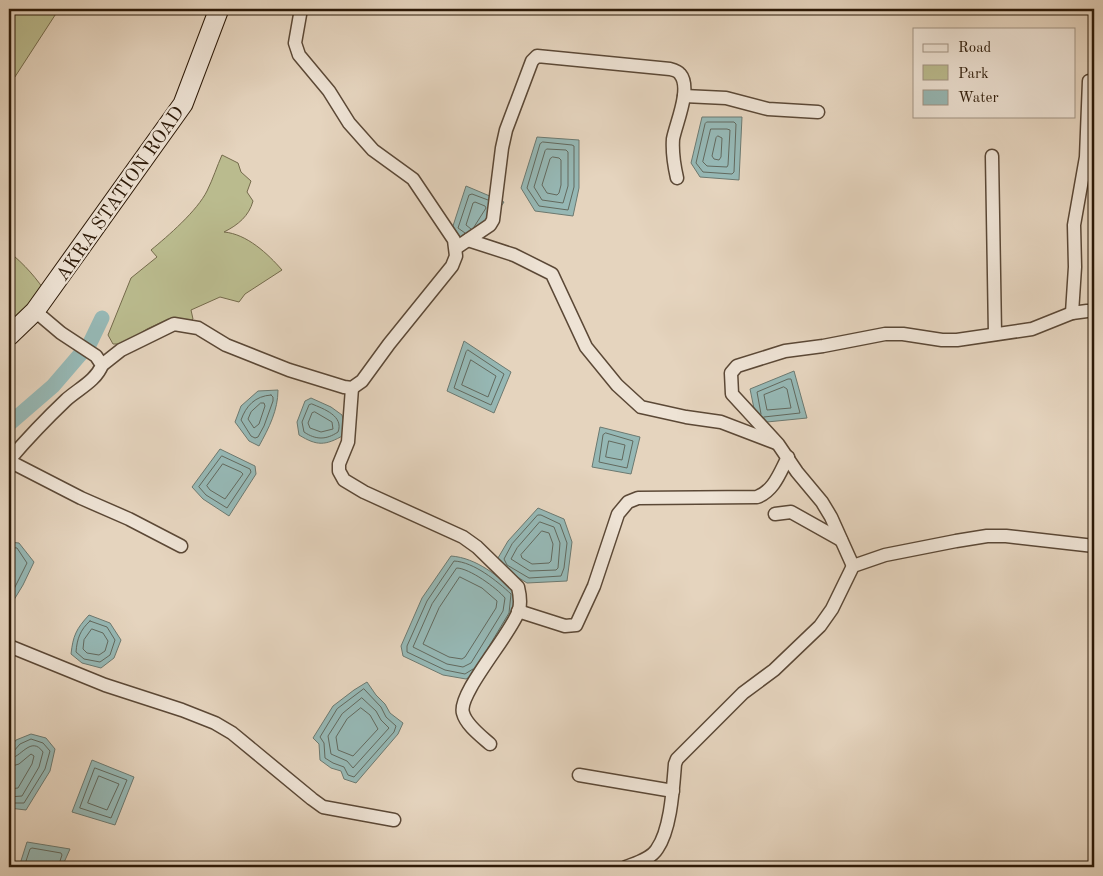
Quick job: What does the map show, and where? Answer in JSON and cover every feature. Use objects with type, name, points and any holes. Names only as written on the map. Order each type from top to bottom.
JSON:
[{"type":"main road","name":"AKRA STATION ROAD","points":[[9,336],[35,311],[183,104],[219,9]]},
{"type":"street","points":[[99,361],[174,324],[198,328],[226,345],[289,370],[352,388],[362,381],[389,344],[452,266],[456,256],[454,240],[413,179],[373,150],[349,123],[329,91],[299,55],[294,43],[301,9]]},
{"type":"street","points":[[456,248],[490,225],[493,220],[506,130],[534,58],[544,56],[670,69],[680,73],[683,79],[684,96],[674,138],[673,161],[677,178]]},
{"type":"street","points":[[1072,313],[1075,267],[1074,225],[1086,157],[1089,82]]},
{"type":"street","points":[[684,96],[726,98],[768,109],[818,112]]},
{"type":"street","points":[[992,156],[995,334]]},
{"type":"street","points":[[468,240],[514,255],[552,274],[586,347],[617,385],[641,407],[686,417],[721,422],[778,444]]},
{"type":"street","points":[[35,311],[99,361],[100,370],[94,378],[67,399],[9,460],[81,498],[129,519],[181,546]]},
{"type":"street","points":[[853,566],[822,502],[797,472],[778,444],[732,394],[731,373],[737,366],[785,351],[823,346],[884,334],[903,334],[942,340],[1032,329],[1072,313],[1094,312]]},
{"type":"street","points":[[352,388],[348,442],[339,464],[339,471],[344,480],[364,492],[463,537],[477,546],[518,587],[520,595],[518,611],[469,689],[463,702],[462,711],[466,720],[490,744]]},
{"type":"street","points":[[518,611],[565,626],[576,625],[594,586],[618,514],[628,502],[638,498],[757,497],[766,494],[772,487],[788,457]]},
{"type":"street","points":[[775,514],[791,512],[842,540]]},
{"type":"street","points":[[630,866],[649,857],[657,850],[668,822],[673,791],[674,764],[682,752],[743,693],[774,670],[820,626],[832,609],[853,566],[885,555],[956,540],[986,536],[1006,536],[1094,546]]},
{"type":"street","points":[[9,646],[105,684],[215,723],[232,733],[323,807],[394,820]]},
{"type":"street","points":[[579,775],[673,791]]},
{"type":"street","points":[[630,866],[647,867]]},
{"type":"green space","points":[[9,9],[59,9],[9,86]]},
{"type":"green space","points":[[222,155],[238,163],[241,172],[251,181],[247,192],[253,201],[249,211],[242,220],[224,232],[249,241],[264,251],[282,270],[245,294],[239,302],[220,297],[191,310],[193,319],[188,323],[168,319],[123,344],[113,344],[108,335],[131,278],[157,257],[151,250],[182,223],[202,199]]},
{"type":"green space","points":[[14,256],[35,277],[52,302],[9,345],[9,261]]},
{"type":"water","points":[[702,117],[742,117],[739,180],[700,177],[691,163]]},
{"type":"water","points":[[537,137],[579,140],[579,188],[573,216],[535,211],[521,188]]},
{"type":"water","points":[[466,186],[504,202],[475,245],[451,232]]},
{"type":"water","points":[[464,341],[511,372],[494,413],[447,391]]},
{"type":"water","points":[[794,371],[807,418],[757,423],[750,389]]},
{"type":"water","points":[[278,390],[275,412],[259,446],[249,441],[235,422],[241,406],[258,391]]},
{"type":"water","points":[[311,398],[331,407],[342,415],[345,427],[344,435],[326,443],[316,443],[299,435],[297,422],[305,401]]},
{"type":"water","points":[[600,427],[640,437],[631,474],[592,467]]},
{"type":"water","points":[[220,449],[255,466],[256,474],[229,516],[203,499],[192,487]]},
{"type":"water","points":[[538,508],[564,519],[572,542],[567,581],[527,583],[503,568],[498,558],[508,541]]},
{"type":"water","points":[[9,542],[19,543],[34,562],[9,608]]},
{"type":"water","points":[[451,556],[460,557],[478,564],[517,592],[514,614],[479,672],[466,679],[443,675],[403,656],[401,646],[422,598]]},
{"type":"water","points":[[89,615],[110,623],[121,640],[114,658],[101,668],[82,663],[71,654],[76,633]]},
{"type":"water","points":[[367,682],[390,713],[403,723],[398,734],[356,783],[344,779],[341,771],[331,768],[320,760],[319,744],[313,738],[333,706]]},
{"type":"water","points":[[31,734],[46,738],[55,749],[50,771],[26,810],[9,808],[9,750],[16,740]]},
{"type":"water","points":[[92,760],[134,777],[115,825],[72,812]]},
{"type":"water","points":[[27,842],[70,849],[62,867],[19,867]]},
{"type":"waterway","points":[[9,424],[53,386],[90,343],[102,318]]}]
